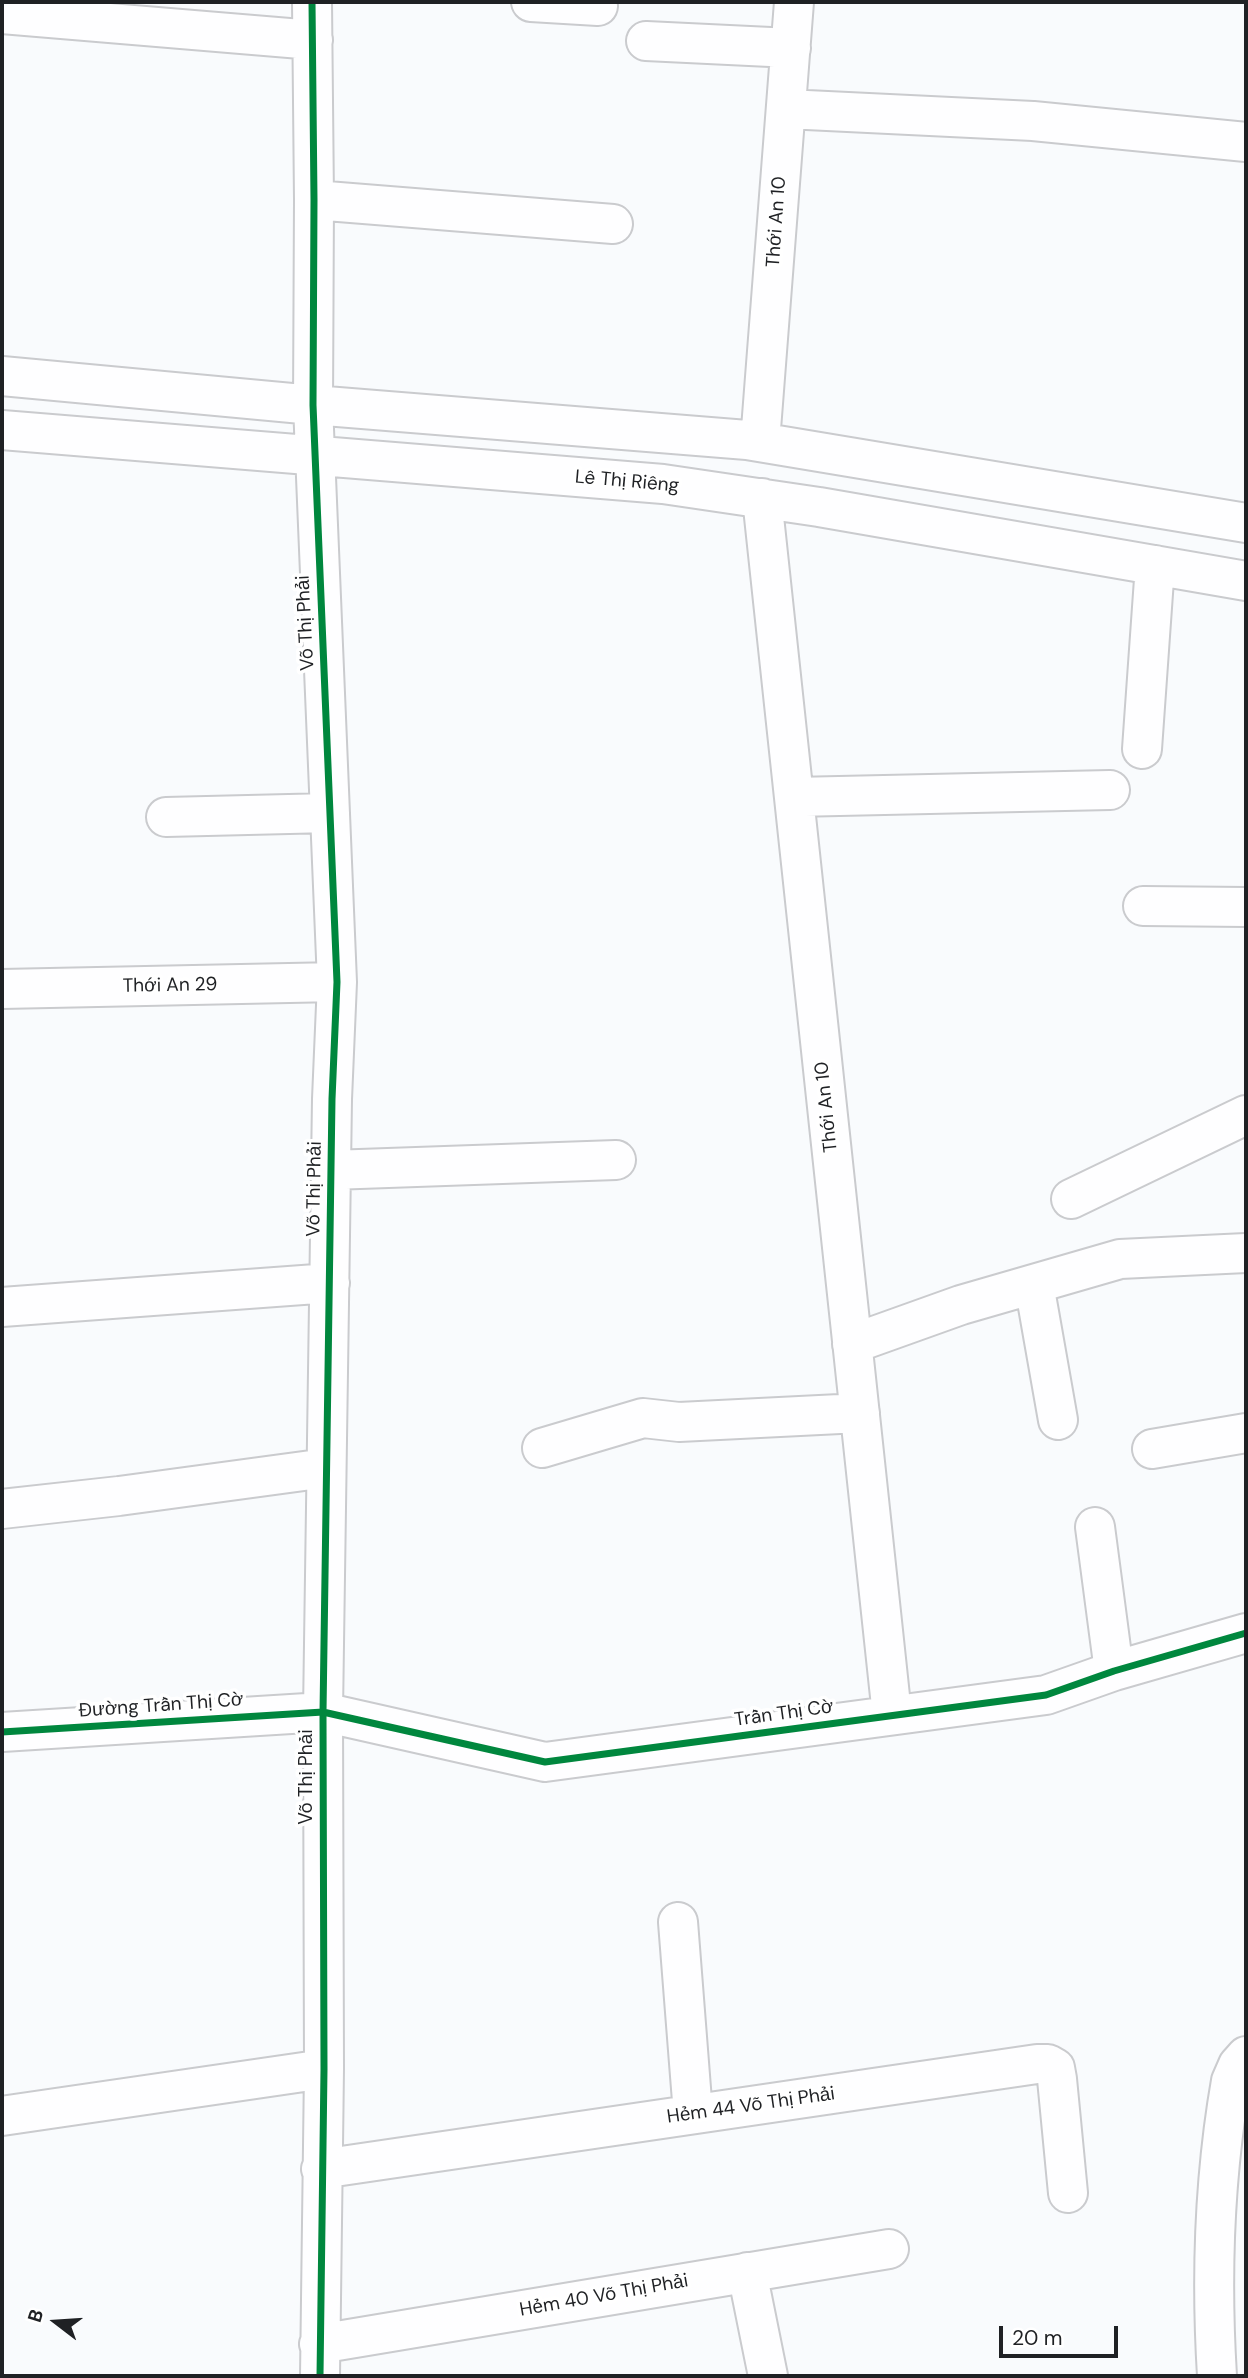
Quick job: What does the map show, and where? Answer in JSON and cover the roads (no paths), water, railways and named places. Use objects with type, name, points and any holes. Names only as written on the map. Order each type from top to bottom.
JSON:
[{"type":"street","name":"Võ Thị Phải","points":[[312,2],[314,457],[337,982],[326,1468],[323,1712],[324,2068],[319,2360]]},
{"type":"street","points":[[531,2],[598,6]]},
{"type":"street","name":"Thới An 10","points":[[760,442],[794,2]]},
{"type":"street","points":[[2,14],[313,40]]},
{"type":"street","points":[[646,41],[790,48]]},
{"type":"street","points":[[786,108],[1033,121],[1246,142]]},
{"type":"street","points":[[314,201],[613,224]]},
{"type":"street","points":[[2,376],[760,442],[1246,523]]},
{"type":"street","name":"Lê Thị Riêng","points":[[2,430],[663,484],[762,498],[1246,581]]},
{"type":"street","name":"Thới An 10","points":[[762,498],[892,1715]]},
{"type":"street","points":[[1142,749],[1155,565]]},
{"type":"street","points":[[794,797],[1110,790]]},
{"type":"street","points":[[166,817],[330,813]]},
{"type":"street","points":[[1143,906],[1246,908]]},
{"type":"street","name":"Thới An 29","points":[[2,989],[337,982]]},
{"type":"street","points":[[1071,1199],[1246,1115]]},
{"type":"street","points":[[331,1170],[616,1160]]},
{"type":"street","points":[[852,1344],[961,1306],[1120,1259],[1246,1253]]},
{"type":"street","points":[[2,1307],[330,1283]]},
{"type":"street","points":[[1034,1284],[1058,1420]]},
{"type":"street","points":[[542,1448],[643,1418],[679,1422],[860,1413]]},
{"type":"street","points":[[1152,1449],[1246,1433]]},
{"type":"street","points":[[2,1509],[326,1468]]},
{"type":"street","points":[[1096,1527],[1114,1671]]},
{"type":"street","name":"Trần Thị Cờ","points":[[323,1712],[545,1762],[1046,1695],[1114,1671],[1246,1633]]},
{"type":"street","name":"Đường Trần Thị Cờ","points":[[2,1732],[323,1712]]},
{"type":"street","points":[[678,1923],[693,2115]]},
{"type":"street","points":[[1217,2376],[1213,2317],[1218,2190],[1231,2081],[1238,2065],[1246,2056]]},
{"type":"street","name":"Hẻm 44 Võ Thị Phải","points":[[321,2169],[1048,2064],[1055,2068],[1057,2079],[1068,2193]]},
{"type":"street","points":[[2,2116],[324,2068]]},
{"type":"street","name":"Hẻm 40 Võ Thị Phải","points":[[319,2360],[747,2272],[889,2249]]},
{"type":"street","points":[[747,2272],[768,2376]]}]
